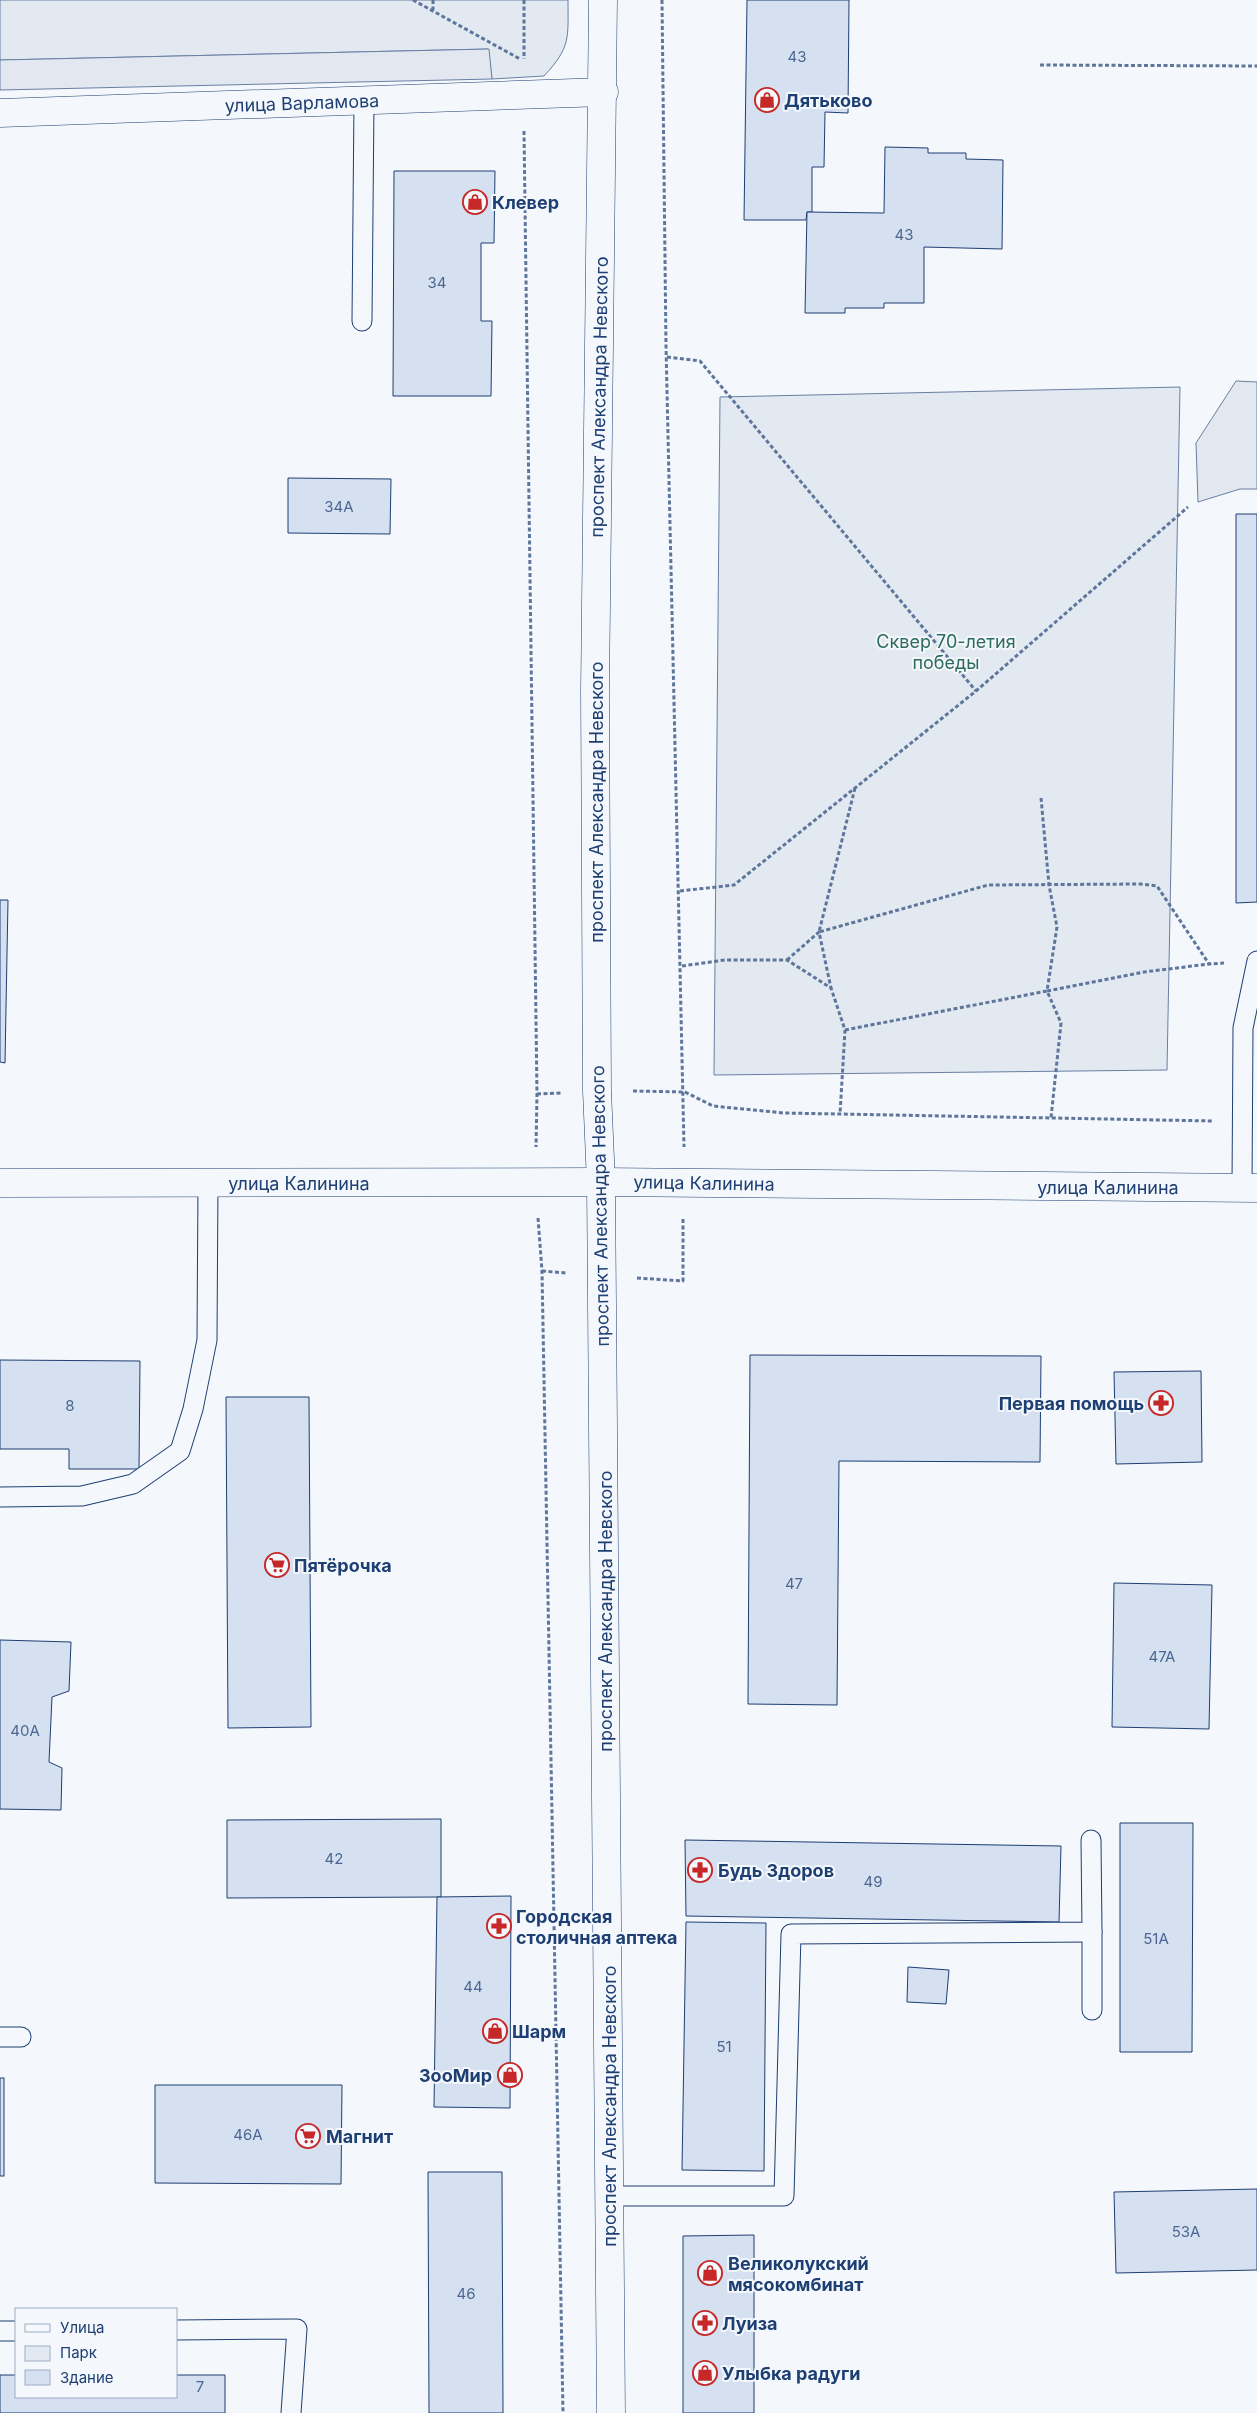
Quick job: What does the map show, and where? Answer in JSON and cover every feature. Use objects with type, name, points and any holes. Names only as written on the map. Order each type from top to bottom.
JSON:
[{"type":"main road","name":"проспект Александра Невского","points":[[603,0],[604,92],[595,691],[597,1091],[601,1182],[611,2413]]},
{"type":"main road","name":"улица Варламова","points":[[0,114],[604,92]]},
{"type":"main road","name":"улица Калинина","points":[[0,1184],[601,1182],[1249,1187]]},
{"type":"lane","points":[[362,321],[364,101]]},
{"type":"lane","points":[[1249,1187],[1242,1122],[1243,1028],[1256,961]]},
{"type":"lane","points":[[0,1497],[82,1496],[133,1484],[180,1451],[193,1409],[207,1340],[208,1183]]},
{"type":"lane","points":[[1091,1840],[1092,2010]]},
{"type":"lane","points":[[609,2196],[784,2196],[791,1934],[1092,1932]]},
{"type":"lane","points":[[0,2037],[21,2037]]},
{"type":"lane","points":[[178,2330],[297,2329],[291,2413]]},
{"type":"lane","points":[[0,2331],[15,2331]]},
{"type":"path","points":[[413,0],[524,61],[524,0]]},
{"type":"path","points":[[433,0],[433,11]]},
{"type":"path","points":[[662,0],[667,357],[685,1092],[713,1106],[784,1113],[1242,1122]]},
{"type":"path","points":[[1040,65],[1257,66]]},
{"type":"path","points":[[524,96],[537,1094]]},
{"type":"path","points":[[667,357],[700,361],[976,691]]},
{"type":"path","points":[[680,891],[734,885],[976,691],[1188,507]]},
{"type":"path","points":[[840,1114],[845,1030],[831,988],[819,932],[856,788]]},
{"type":"path","points":[[1041,798],[1049,885],[1057,927],[1047,991],[1061,1023],[1051,1118]]},
{"type":"path","points":[[786,960],[819,932],[988,886],[1157,886],[1209,964]]},
{"type":"path","points":[[682,966],[725,960],[786,960],[831,988]]},
{"type":"path","points":[[845,1030],[1144,972],[1209,964],[1256,961]]},
{"type":"path","points":[[542,1271],[563,2413]]},
{"type":"green space","points":[[0,0],[568,0],[568,33],[559,57],[544,76],[492,79],[488,49],[0,60]]},
{"type":"green space","name":"Сквер 70-летия победы","points":[[1180,387],[1167,1070],[714,1075],[720,397]]},
{"type":"shaded area","points":[[489,49],[492,79],[0,90],[0,60]]},
{"type":"shaded area","points":[[1236,381],[1257,382],[1257,489],[1240,489],[1198,502],[1196,443]]},
{"type":"building","points":[[747,0],[849,0],[848,113],[825,112],[824,167],[812,167],[812,212],[807,212],[806,220],[744,220]]},
{"type":"building","points":[[885,147],[928,148],[928,153],[966,153],[966,159],[1003,160],[1002,249],[924,247],[924,303],[884,303],[884,308],[845,308],[845,313],[805,313],[807,212],[884,213]]},
{"type":"building","points":[[394,171],[495,171],[494,243],[481,243],[481,321],[492,321],[491,396],[393,396]]},
{"type":"building","points":[[288,478],[391,479],[390,534],[288,533]]},
{"type":"building","points":[[1236,514],[1257,514],[1257,902],[1236,903]]},
{"type":"building","points":[[0,900],[8,900],[5,1063],[0,1062]]},
{"type":"building","points":[[750,1355],[1041,1356],[1040,1462],[839,1461],[837,1705],[748,1704]]},
{"type":"building","points":[[0,1360],[140,1361],[139,1469],[69,1469],[69,1449],[0,1449]]},
{"type":"building","points":[[1201,1371],[1202,1462],[1116,1464],[1114,1372]]},
{"type":"building","points":[[226,1397],[309,1397],[311,1727],[228,1728]]},
{"type":"building","points":[[1114,1583],[1212,1585],[1209,1729],[1112,1727]]},
{"type":"building","points":[[0,1640],[71,1642],[69,1691],[52,1697],[49,1762],[62,1768],[61,1810],[0,1809]]},
{"type":"building","points":[[441,1819],[441,1897],[227,1898],[227,1820]]},
{"type":"building","points":[[1120,1823],[1193,1823],[1192,2052],[1120,2052]]},
{"type":"building","points":[[685,1840],[1061,1846],[1059,1922],[686,1916]]},
{"type":"building","points":[[511,1896],[510,2108],[434,2107],[437,1897]]},
{"type":"building","points":[[686,1922],[766,1923],[764,2171],[682,2170]]},
{"type":"building","points":[[908,1967],[949,1970],[946,2004],[907,2002]]},
{"type":"building","points":[[0,2078],[4,2078],[4,2176],[0,2176]]},
{"type":"building","points":[[155,2085],[342,2085],[341,2184],[155,2183]]},
{"type":"building","points":[[428,2172],[502,2172],[503,2413],[429,2413]]},
{"type":"building","points":[[1257,2189],[1257,2270],[1116,2273],[1114,2192]]},
{"type":"building","points":[[754,2235],[754,2413],[683,2413],[683,2236]]},
{"type":"building","points":[[0,2375],[15,2375],[15,2398],[178,2398],[178,2375],[225,2375],[225,2413],[0,2413]]},
{"type":"place","name":"Дятьково","points":[[767,100]]},
{"type":"place","name":"Клевер","points":[[475,202]]},
{"type":"place","name":"Первая помощь","points":[[1161,1403]]},
{"type":"place","name":"Пятёрочка","points":[[277,1565]]},
{"type":"place","name":"Будь Здоров","points":[[700,1870]]},
{"type":"place","name":"Городская столичная аптека","points":[[499,1926]]},
{"type":"place","name":"Шарм","points":[[495,2031]]},
{"type":"place","name":"ЗооМир","points":[[510,2075]]},
{"type":"place","name":"Магнит","points":[[308,2136]]},
{"type":"place","name":"Великолукский мясокомбинат","points":[[710,2273]]},
{"type":"place","name":"Луиза","points":[[705,2323]]},
{"type":"place","name":"Улыбка радуги","points":[[705,2373]]}]
